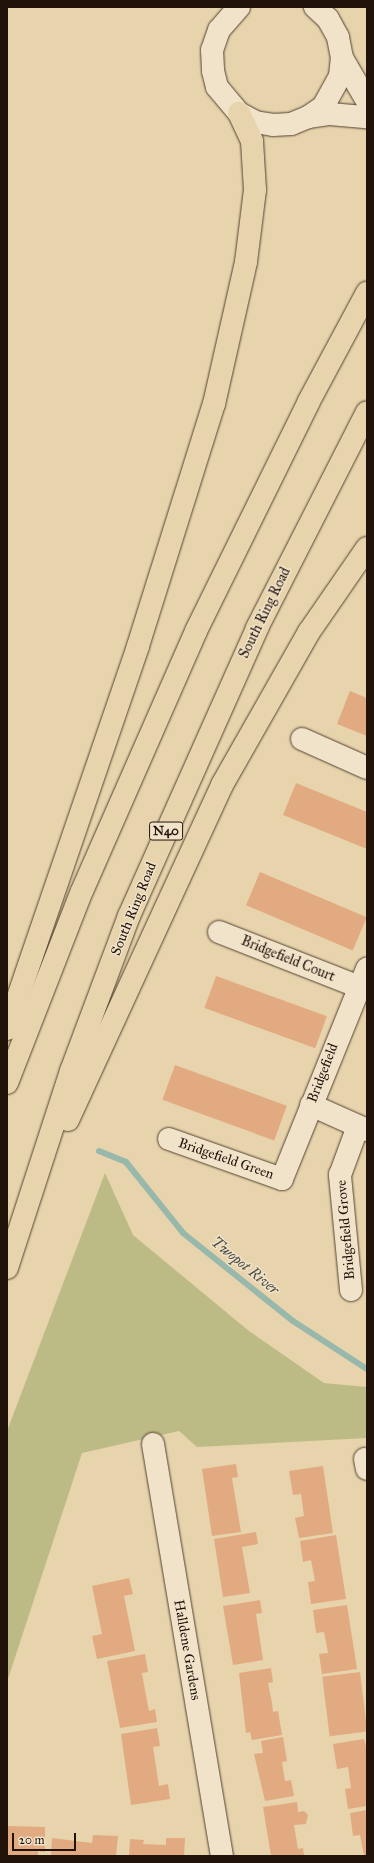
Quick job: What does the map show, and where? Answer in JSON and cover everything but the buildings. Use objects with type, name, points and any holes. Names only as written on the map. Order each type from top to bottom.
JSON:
[{"type":"highway","points":[[7,1029],[138,646],[214,404],[246,262],[255,190],[252,141],[239,113]]},
{"type":"highway","points":[[7,1083],[82,891],[196,631],[306,408],[367,292]]},
{"type":"highway","name":"South Ring Road","points":[[7,1268],[24,1221],[71,1071],[132,909],[257,628],[367,412]]},
{"type":"highway","points":[[24,1221],[222,785],[309,632],[367,548]]},
{"type":"street","points":[[239,7],[219,30],[212,50],[213,71],[217,87],[239,113],[255,122],[273,125],[291,124],[308,117],[323,107],[334,92],[340,76],[342,58],[338,37],[323,11]]},
{"type":"street","points":[[342,58],[367,101]]},
{"type":"street","points":[[308,117],[330,114],[367,117]]},
{"type":"street","points":[[302,738],[367,768]]},
{"type":"street","name":"Bridgefield Court","points":[[219,932],[362,978]]},
{"type":"street","name":"Bridgefield","points":[[282,1179],[362,978]]},
{"type":"street","name":"Bridgefield Grove","points":[[311,1105],[363,1128],[340,1175],[351,1290]]},
{"type":"street","name":"Bridgefield Green","points":[[169,1139],[282,1179]]},
{"type":"street","name":"Halldene Gardens","points":[[153,1444],[222,1856]]},
{"type":"shaded area","points":[[105,1173],[133,1235],[249,1331],[324,1383],[367,1387],[367,1438],[197,1447],[179,1431],[82,1453],[7,1682],[7,1431]]},
{"type":"waterway","name":"Twopot River","points":[[99,1151],[126,1162],[183,1233],[293,1321],[367,1369]]}]
